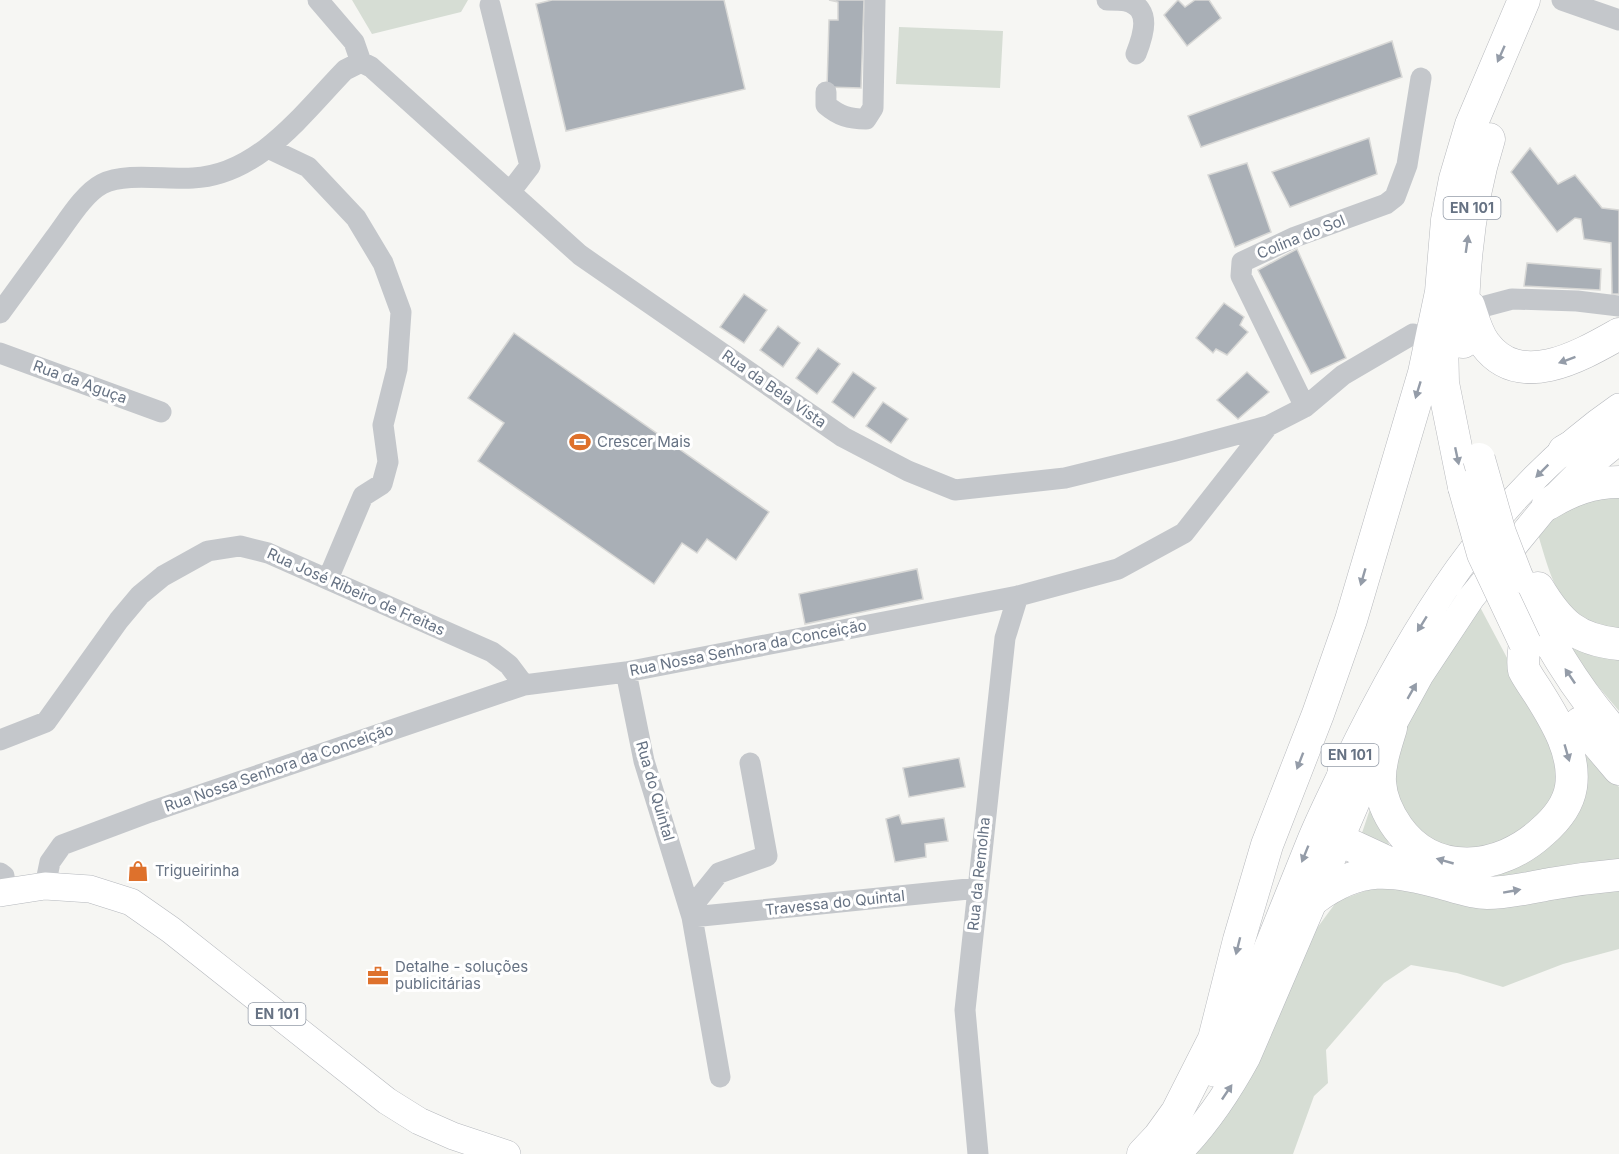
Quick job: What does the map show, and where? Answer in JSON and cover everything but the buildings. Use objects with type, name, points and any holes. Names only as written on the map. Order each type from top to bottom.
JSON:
[{"type":"highway","name":"EN 101","points":[[1524,0],[1470,125],[1447,220],[1462,297],[1465,386],[1479,459],[1500,533],[1517,577],[1532,635],[1575,683],[1619,738]]},
{"type":"highway","name":"EN 101","points":[[1547,0],[1506,94],[1482,162],[1470,221],[1462,297],[1443,383],[1464,487],[1483,554],[1532,635],[1561,700],[1619,769]]},
{"type":"highway","points":[[1462,297],[1484,343],[1493,354],[1508,363],[1524,367],[1543,367],[1561,363],[1586,353],[1619,334]]},
{"type":"highway","points":[[1143,1154],[1177,1112],[1215,1039],[1242,930],[1267,845],[1318,714],[1351,620],[1424,373],[1462,297]]},
{"type":"highway","points":[[1564,451],[1602,429],[1619,425]]},
{"type":"highway","points":[[1548,504],[1571,490],[1586,485],[1619,482]]},
{"type":"highway","points":[[1517,577],[1537,587],[1554,615],[1568,627],[1587,638],[1619,644]]},
{"type":"highway","points":[[1391,728],[1380,768],[1380,782],[1388,813],[1407,840],[1430,856],[1453,864],[1488,862],[1522,847],[1556,820],[1566,803],[1571,787],[1571,769],[1560,732],[1523,669],[1532,635]]},
{"type":"highway","points":[[1344,769],[1342,787],[1332,818],[1333,827],[1341,838],[1358,850],[1434,881]]},
{"type":"highway","points":[[1315,898],[1332,885],[1350,877],[1370,873],[1384,872],[1484,893],[1505,893],[1619,875]]},
{"type":"main road","name":"EN 101","points":[[1159,1154],[1185,1123],[1220,1062],[1310,841],[1386,684],[1466,556],[1514,499],[1564,451],[1619,407]]},
{"type":"main road","name":"EN 101","points":[[1177,1154],[1206,1122],[1230,1089],[1247,1057],[1391,728],[1443,638],[1471,598],[1548,504],[1577,475],[1619,441]]},
{"type":"main road","name":"EN 101","points":[[2,886],[90,889],[131,902],[171,930],[387,1101],[428,1125],[507,1154]]},
{"type":"street","points":[[0,313],[81,202],[102,184],[126,178],[195,178],[217,175],[244,165],[268,148],[345,70],[361,62],[354,42],[318,0]]},
{"type":"street","points":[[826,92],[826,105],[837,114],[853,119],[866,119],[873,108],[875,0]]},
{"type":"street","points":[[1107,0],[1126,0],[1142,14],[1146,28],[1136,54]]},
{"type":"street","points":[[1562,0],[1619,20]]},
{"type":"street","points":[[490,5],[530,166],[510,192]]},
{"type":"street","name":"Rua da Bela Vista","points":[[361,62],[371,67],[580,255],[843,437],[908,471],[955,490],[1065,478],[1268,426]]},
{"type":"street","name":"Colina do Sol","points":[[1305,407],[1241,276],[1242,262],[1295,237],[1386,204],[1395,197],[1407,165],[1421,78]]},
{"type":"street","points":[[268,148],[308,167],[356,218],[383,263],[401,312],[397,369],[383,425],[388,462],[382,484],[363,496],[328,579]]},
{"type":"street","points":[[1462,297],[1577,301],[1619,306]]},
{"type":"street","name":"Rua Nossa Senhora da Conceição","points":[[45,886],[50,862],[62,845],[150,812],[524,685],[626,672],[1018,596],[1118,569],[1184,533],[1268,426],[1305,407],[1342,375],[1413,334]]},
{"type":"street","name":"Rua da Aguça","points":[[0,353],[160,412]]},
{"type":"street","name":"Rua José Ribeiro de Freitas","points":[[0,740],[46,722],[119,620],[140,595],[162,576],[208,551],[240,546],[268,553],[492,652],[509,665],[524,685]]},
{"type":"street","name":"Rua da Remolha","points":[[978,1154],[965,1010],[1005,638],[1018,596]]},
{"type":"street","name":"Rua do Quintal","points":[[626,672],[644,761],[691,913],[720,1077]]},
{"type":"street","points":[[691,913],[719,873],[767,856],[750,763]]},
{"type":"street","name":"Travessa do Quintal","points":[[691,913],[978,888]]},
{"type":"shaded area","points":[[352,0],[468,0],[461,12],[372,34]]},
{"type":"shaded area","points":[[899,27],[1003,31],[1000,88],[896,84]]},
{"type":"shaded area","points":[[1619,494],[1619,632],[1588,620],[1568,604],[1554,582],[1537,531],[1565,505]]},
{"type":"shaded area","points":[[1480,607],[1554,746],[1557,790],[1535,823],[1493,846],[1459,850],[1432,842],[1398,808],[1390,758],[1434,676]]},
{"type":"shaded area","points":[[1567,643],[1619,655],[1619,711],[1591,678]]},
{"type":"shaded area","points":[[1580,750],[1619,787],[1619,868],[1473,881],[1526,861]]},
{"type":"shaded area","points":[[1373,800],[1391,850],[1361,836]]},
{"type":"shaded area","points":[[1388,883],[1619,889],[1619,949],[1563,964],[1503,987],[1457,973],[1411,965],[1384,983],[1326,1050],[1328,1083],[1314,1096],[1293,1154],[1186,1154],[1306,943],[1337,901]]},
{"type":"place","name":"Crescer Mais","points":[[580,442]]},
{"type":"place","name":"Trigueirinha","points":[[138,871]]},
{"type":"place","name":"Detalhe - soluções publicitárias","points":[[378,976]]}]
